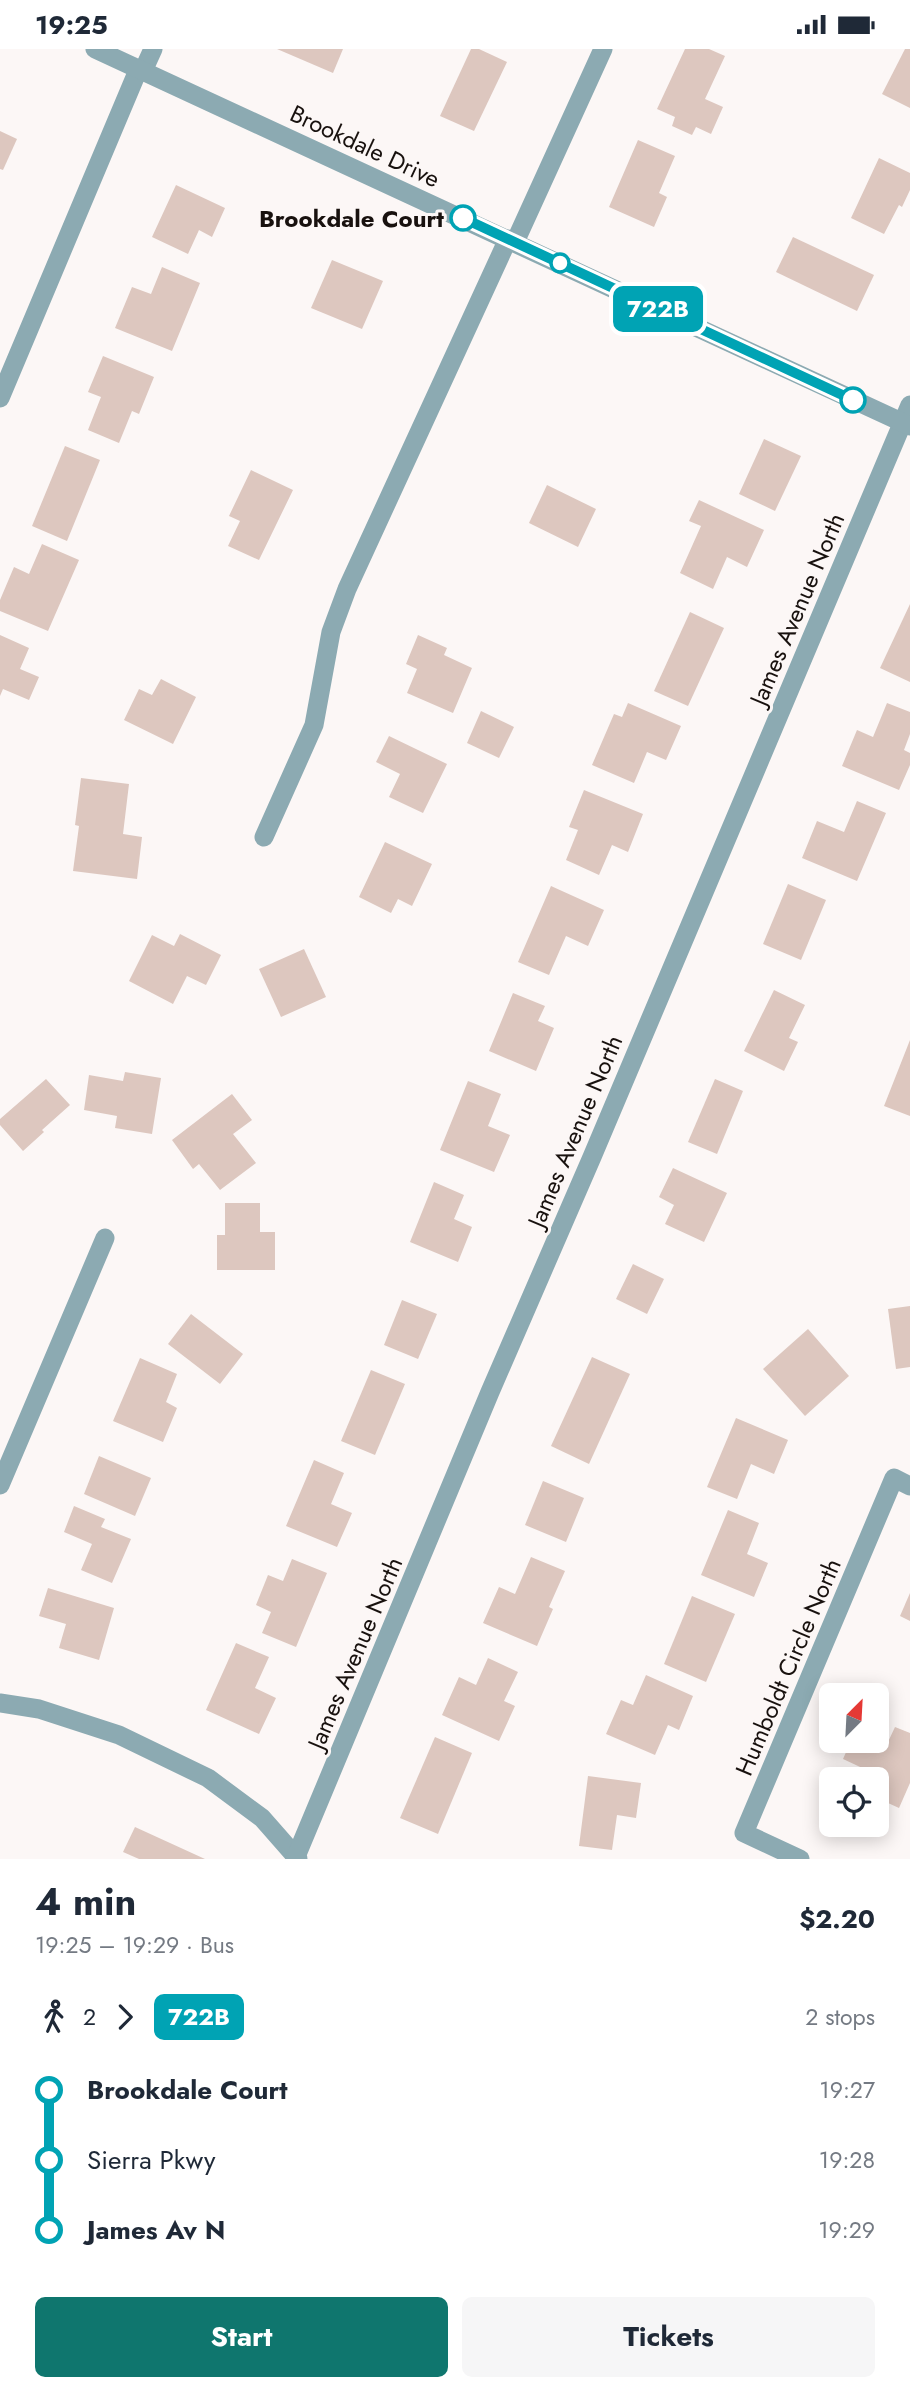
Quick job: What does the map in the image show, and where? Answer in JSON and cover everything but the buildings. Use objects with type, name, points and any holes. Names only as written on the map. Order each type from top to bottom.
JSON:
[{"type":"street","name":"Brookdale Drive","points":[[95,49],[907,418]]},
{"type":"street","points":[[0,398],[136,75],[143,71],[153,49]]},
{"type":"street","points":[[264,837],[314,725],[331,632],[347,589],[603,49]]},
{"type":"street","name":"James Avenue North","points":[[297,1858],[509,1345],[907,418]]},
{"type":"street","points":[[0,1485],[105,1238]]},
{"type":"street","name":"Humboldt Circle North","points":[[800,1859],[744,1833],[894,1478],[910,1486]]},
{"type":"street","points":[[0,1703],[39,1709],[119,1735],[208,1778],[261,1818],[297,1858]]},
{"type":"bus line","name":"722B","points":[[463,218],[853,400]]},
{"type":"place","name":"Brookdale Court","points":[[463,218]]}]
